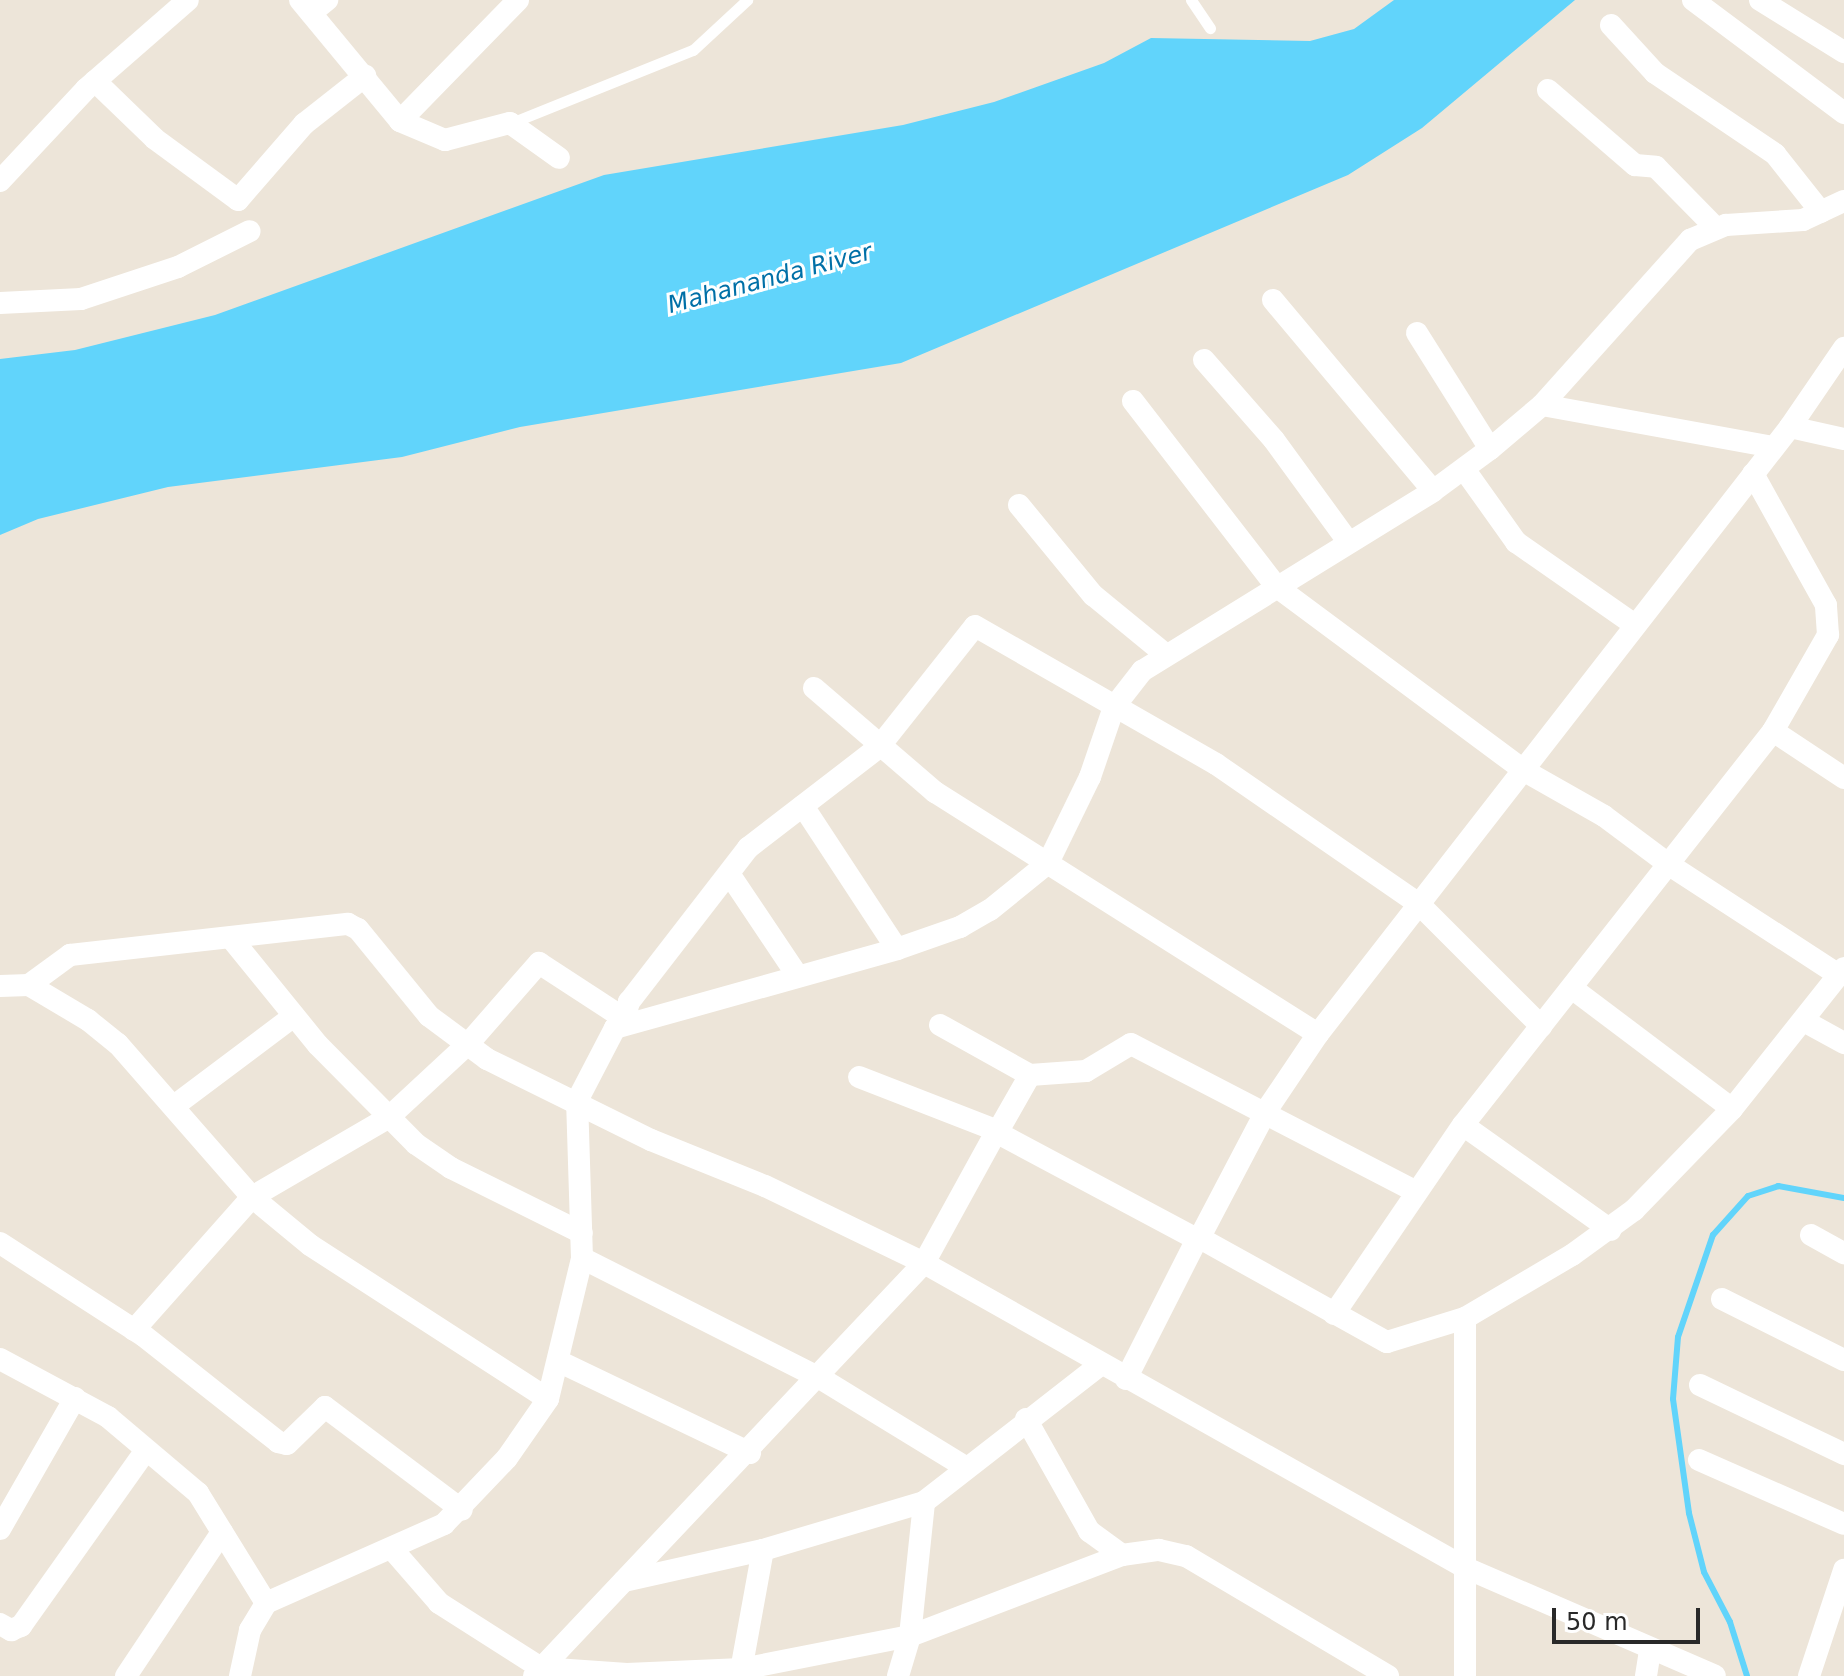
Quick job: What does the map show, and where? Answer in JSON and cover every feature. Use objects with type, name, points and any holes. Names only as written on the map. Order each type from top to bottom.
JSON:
[{"type":"street","points":[[0,181],[8,157],[188,0]]},
{"type":"street","points":[[400,121],[518,0]]},
{"type":"street","points":[[1693,0],[1844,113]]},
{"type":"street","points":[[1760,0],[1844,52]]},
{"type":"street","points":[[313,4],[400,121],[445,140],[510,123],[559,158]]},
{"type":"street","points":[[1611,25],[1655,73],[1775,154],[1821,212]]},
{"type":"street","points":[[95,81],[155,139],[238,200],[304,124],[365,76]]},
{"type":"street","points":[[1548,90],[1635,165],[1656,167],[1716,228]]},
{"type":"street","points":[[240,1676],[250,1630],[266,1603],[427,1536],[462,1510],[548,1399],[582,1258],[577,1101],[611,1033],[625,1021],[897,949],[960,927],[1048,863],[1066,832],[1114,707],[1123,691],[1165,654],[1433,491],[1490,449],[1542,405],[1675,251],[1716,228],[1794,221],[1844,201]]},
{"type":"street","points":[[0,303],[81,299],[178,267],[250,231]]},
{"type":"street","points":[[1273,300],[1433,491]]},
{"type":"street","points":[[1417,333],[1490,449]]},
{"type":"street","points":[[1126,1379],[1266,1111],[1318,1034],[1790,427],[1844,348]]},
{"type":"street","points":[[1204,360],[1274,440],[1349,543]]},
{"type":"street","points":[[859,1077],[998,1131],[1387,1342],[1465,1318],[1611,1230],[1732,1109],[1842,971],[1671,866],[1604,816],[1523,770],[1277,587],[1133,401]]},
{"type":"street","points":[[1542,405],[1773,447]]},
{"type":"street","points":[[1790,427],[1844,439]]},
{"type":"street","points":[[1464,469],[1516,542],[1635,625]]},
{"type":"street","points":[[1334,1314],[1414,1191],[1463,1125],[1671,866],[1773,731],[1828,635],[1826,605],[1753,474]]},
{"type":"street","points":[[1019,505],[1093,595],[1165,654]]},
{"type":"street","points":[[625,1021],[629,1002],[748,848],[879,747],[975,626],[1216,764],[1419,904],[1541,1026]]},
{"type":"street","points":[[814,688],[935,792],[1318,1034]]},
{"type":"street","points":[[1773,731],[1844,778]]},
{"type":"street","points":[[803,806],[897,949]]},
{"type":"street","points":[[730,875],[797,975]]},
{"type":"street","points":[[0,986],[29,985],[70,955],[348,924],[358,929],[429,1016],[468,1044],[651,1140],[765,1186],[924,1263],[1100,1365],[1466,1568],[1715,1676]]},
{"type":"street","points":[[231,938],[294,1016],[388,1118],[451,1168],[582,1233]]},
{"type":"street","points":[[134,1330],[252,1197],[388,1118],[468,1044],[542,962],[625,1021]]},
{"type":"street","points":[[29,985],[118,1044],[252,1197],[398,1305],[548,1399]]},
{"type":"street","points":[[1573,989],[1732,1109]]},
{"type":"street","points":[[174,1106],[294,1016]]},
{"type":"street","points":[[1804,1021],[1844,1043]]},
{"type":"street","points":[[940,1025],[1030,1075],[1086,1071],[1131,1044],[1266,1111],[1414,1191]]},
{"type":"street","points":[[538,1672],[750,1453],[924,1263],[1030,1075]]},
{"type":"street","points":[[1463,1125],[1611,1230]]},
{"type":"street","points":[[1811,1235],[1844,1253]]},
{"type":"street","points":[[0,1243],[134,1330],[280,1443],[287,1444],[325,1407],[462,1510]]},
{"type":"street","points":[[582,1258],[820,1378],[967,1468]]},
{"type":"street","points":[[1722,1299],[1844,1360]]},
{"type":"street","points":[[1465,1318],[1465,1676]]},
{"type":"street","points":[[0,1359],[75,1398],[198,1493],[266,1603]]},
{"type":"street","points":[[558,1361],[750,1453]]},
{"type":"street","points":[[624,1581],[763,1550],[924,1502],[1026,1419],[1100,1365]]},
{"type":"street","points":[[1700,1385],[1844,1454]]},
{"type":"street","points":[[0,1529],[75,1398]]},
{"type":"street","points":[[1026,1419],[1089,1531],[1122,1555]]},
{"type":"street","points":[[0,1624],[11,1630],[21,1626],[146,1450]]},
{"type":"street","points":[[1699,1460],[1844,1524]]},
{"type":"street","points":[[898,1676],[910,1636],[924,1502]]},
{"type":"street","points":[[126,1676],[222,1532]]},
{"type":"street","points":[[393,1550],[439,1603],[538,1672],[741,1673],[910,1636],[1122,1555],[1159,1550],[1186,1556],[1388,1676]]},
{"type":"street","points":[[741,1673],[763,1550]]},
{"type":"street","points":[[1809,1676],[1844,1570]]},
{"type":"street","points":[[1646,1676],[1650,1650]]},
{"type":"lane","points":[[510,123],[693,50],[747,0]]},
{"type":"lane","points":[[1191,0],[1210,28]]},
{"type":"water","name":"Mahananda River","points":[[1394,0],[1575,0],[1422,128],[1348,175],[901,363],[520,427],[402,457],[168,487],[38,519],[0,535],[0,359],[75,350],[215,315],[604,175],[903,125],[994,102],[1104,63],[1151,38],[1310,41],[1354,29]]},
{"type":"waterway","points":[[1747,1676],[1730,1622],[1704,1572],[1689,1513],[1673,1399],[1678,1337],[1713,1235],[1748,1196],[1778,1186],[1844,1198]]}]
